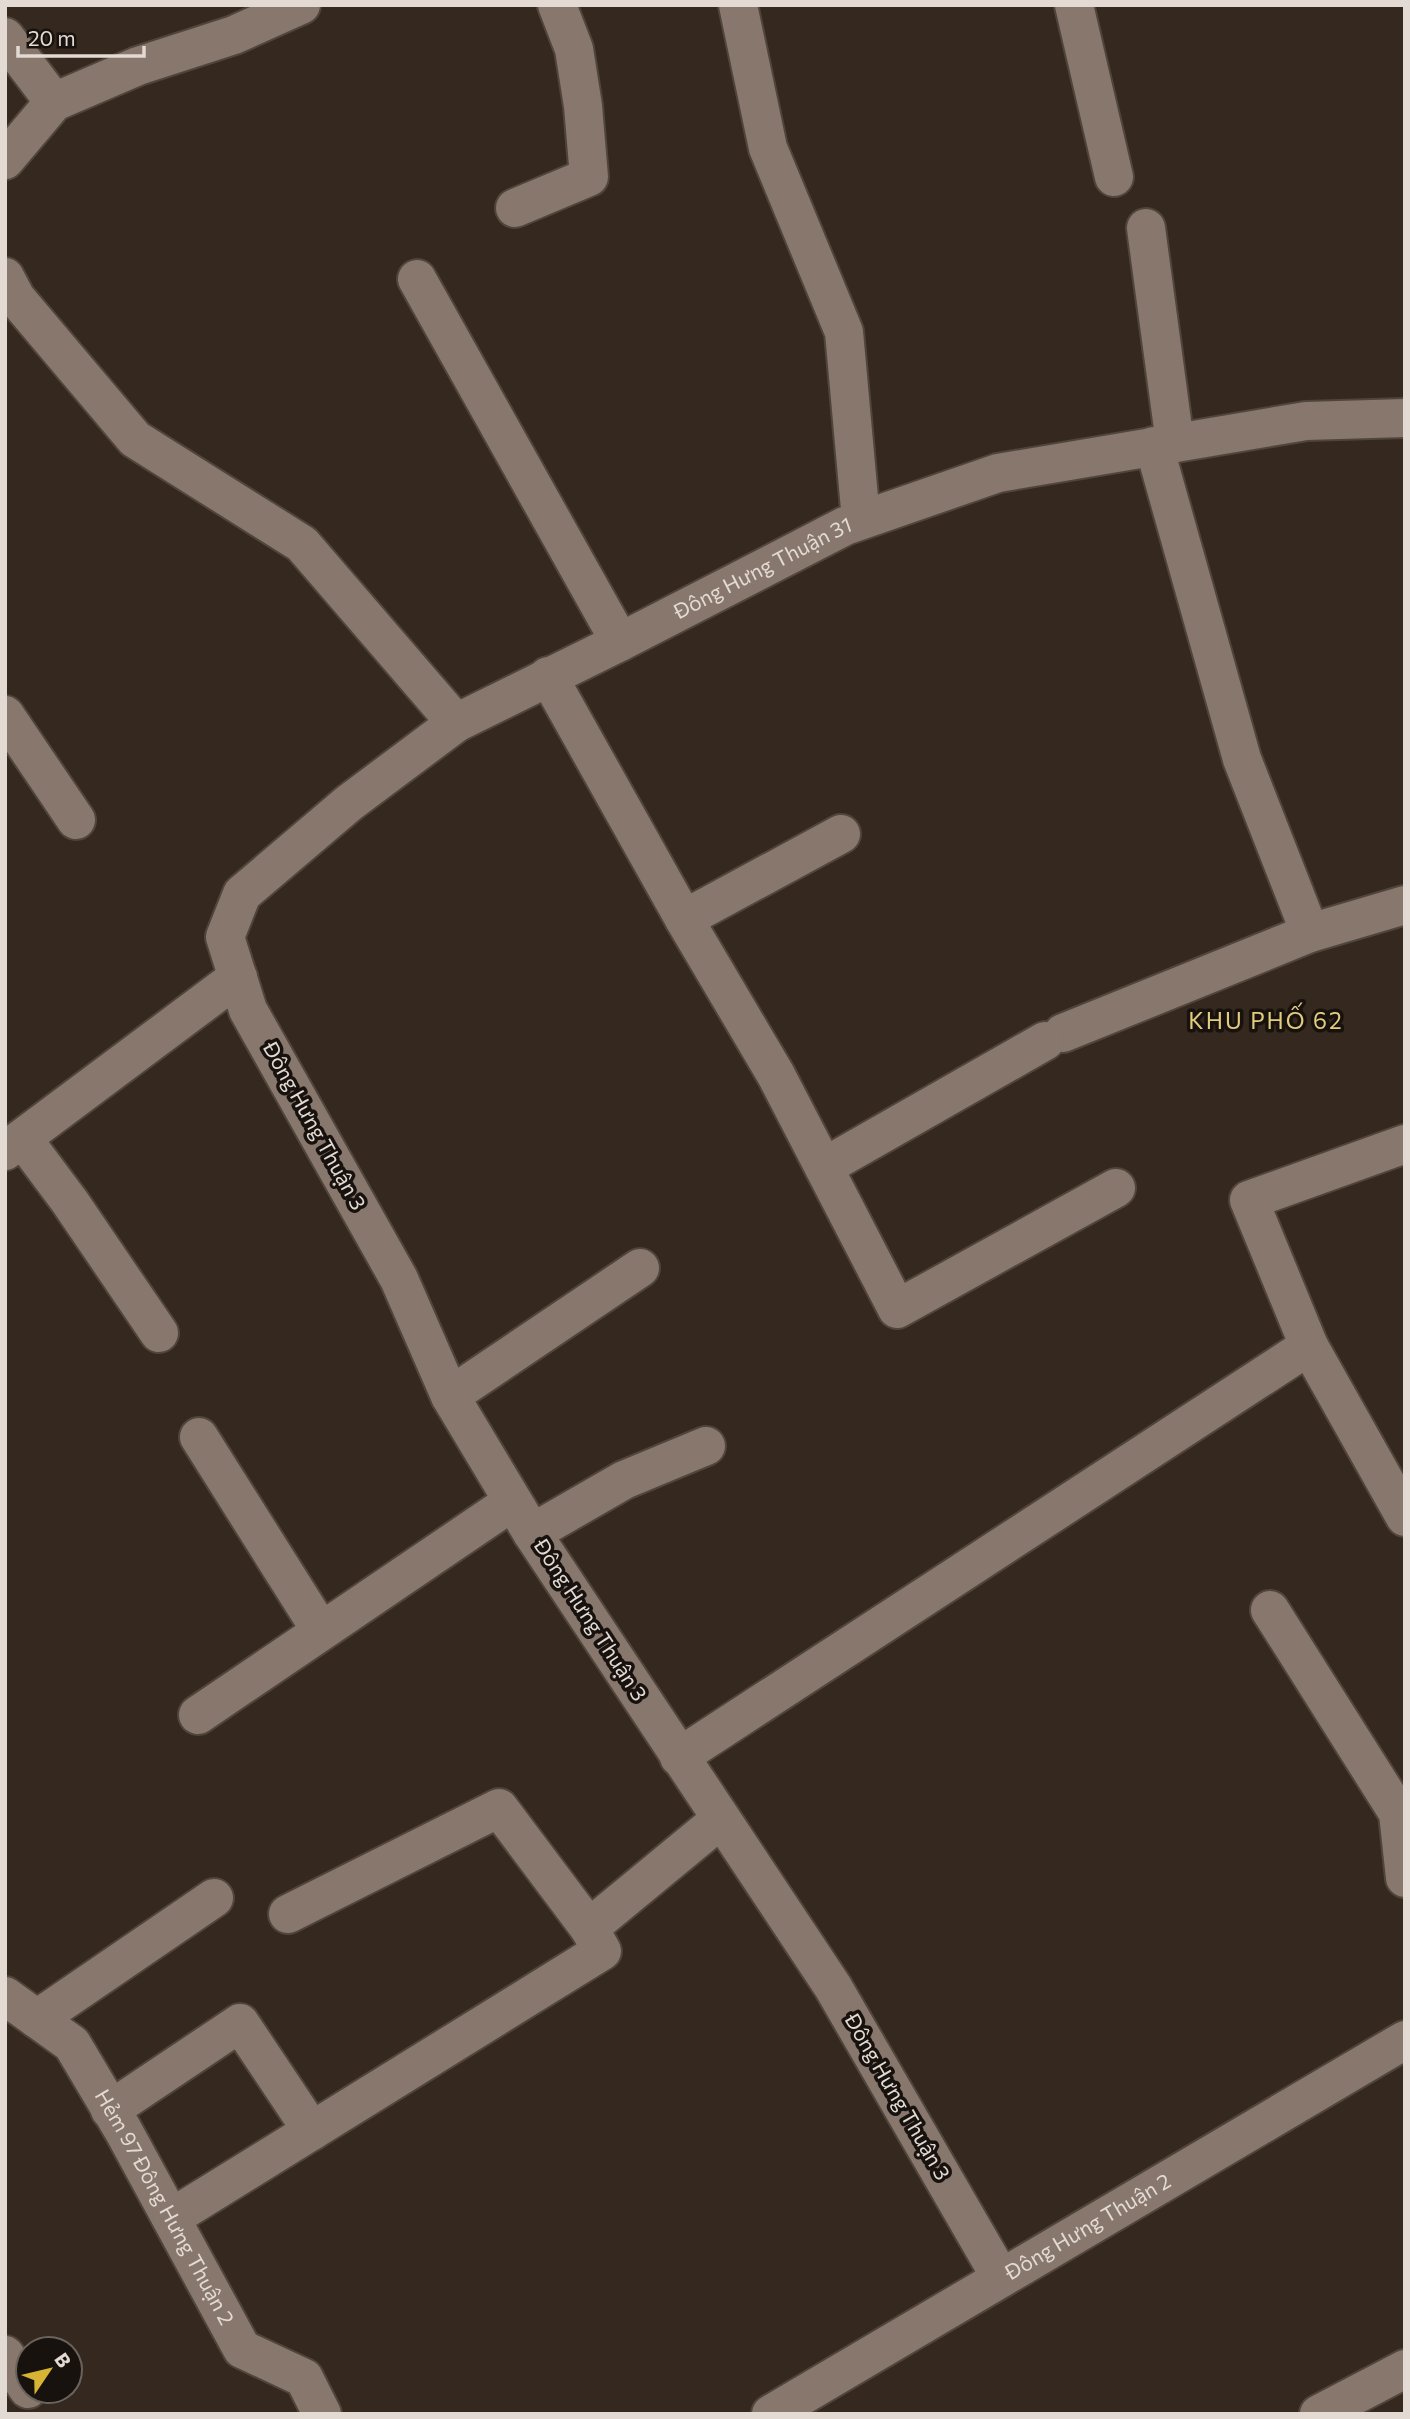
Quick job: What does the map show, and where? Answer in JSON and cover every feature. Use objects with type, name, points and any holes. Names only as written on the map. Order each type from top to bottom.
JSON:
[{"type":"street","points":[[5,160],[54,102],[138,66],[234,35],[301,5]]},
{"type":"street","points":[[515,208],[589,177],[583,106],[574,49],[557,5]]},
{"type":"street","points":[[738,5],[768,148],[844,332],[861,520]]},
{"type":"street","points":[[1074,5],[1114,177]]},
{"type":"street","points":[[5,37],[54,102]]},
{"type":"street","points":[[1146,228],[1164,445],[1242,759],[1310,933]]},
{"type":"street","points":[[5,277],[16,298],[135,439],[302,544],[456,723]]},
{"type":"street","points":[[417,279],[620,642]]},
{"type":"street","name":"Đông Hưng Thuận 31","points":[[226,937],[242,894],[349,803],[456,723],[845,526],[998,473],[1306,421],[1404,422]]},
{"type":"street","points":[[548,676],[684,919],[776,1075],[897,1309],[1116,1188]]},
{"type":"street","points":[[5,715],[76,820]]},
{"type":"street","points":[[684,919],[841,834]]},
{"type":"street","points":[[824,1167],[1054,1037],[1310,933],[1405,905]]},
{"type":"street","name":"Đông Hưng Thuận 3","points":[[226,937],[248,1010],[399,1279],[450,1396],[522,1517],[833,1987],[1001,2278]]},
{"type":"street","points":[[159,1333],[70,1202],[14,1145],[239,977]]},
{"type":"street","points":[[1405,1144],[1249,1200],[1309,1346],[1405,1517]]},
{"type":"street","points":[[450,1396],[640,1268]]},
{"type":"street","points":[[679,1757],[1309,1346]]},
{"type":"street","points":[[199,1437],[321,1631]]},
{"type":"street","points":[[198,1714],[321,1631],[522,1517],[706,1446]]},
{"type":"street","points":[[1270,1610],[1398,1813],[1405,1878]]},
{"type":"street","points":[[171,2218],[602,1951],[589,1928],[499,1808],[288,1914]]},
{"type":"street","points":[[589,1928],[721,1819]]},
{"type":"street","points":[[37,2019],[214,1898]]},
{"type":"street","name":"Hẻm 97 Đông Hưng Thuận 2","points":[[5,1996],[72,2044],[242,2349],[304,2378],[322,2414]]},
{"type":"street","points":[[110,2110],[240,2022],[312,2131]]},
{"type":"street","name":"Đông Hưng Thuận 2","points":[[782,2411],[1001,2278],[1405,2040]]},
{"type":"street","points":[[1319,2414],[1405,2369]]},
{"type":"district","name":"KHU PHỐ 62","points":[[1266,1021]]}]
